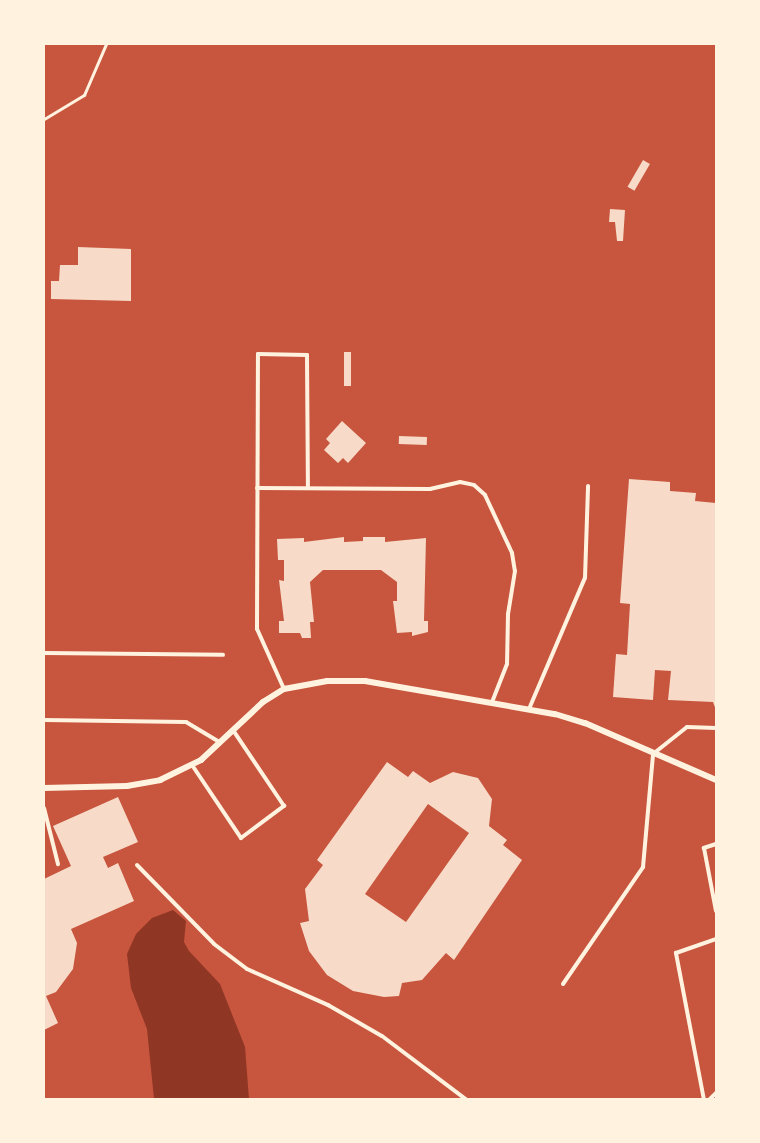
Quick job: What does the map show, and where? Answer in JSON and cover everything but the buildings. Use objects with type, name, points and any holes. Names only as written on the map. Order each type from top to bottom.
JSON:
[{"type":"street","points":[[44,788],[127,786],[160,780],[192,765],[284,689],[327,681],[365,681],[529,709],[585,723],[652,754],[717,780]]},
{"type":"lane","points":[[284,689],[257,629],[258,354],[307,355],[308,486]]},
{"type":"lane","points":[[257,488],[308,486],[430,489],[460,482],[474,485],[485,495],[512,553],[514,571],[508,614],[507,664],[492,702]]},
{"type":"lane","points":[[529,709],[585,578],[588,486]]},
{"type":"lane","points":[[44,653],[223,655]]},
{"type":"lane","points":[[44,720],[186,722],[220,742]]},
{"type":"lane","points":[[563,984],[643,867],[652,754],[687,727],[717,728]]},
{"type":"lane","points":[[192,765],[241,838],[284,807],[233,730]]},
{"type":"lane","points":[[44,808],[58,864]]},
{"type":"lane","points":[[717,844],[704,848],[717,911]]},
{"type":"lane","points":[[137,865],[214,944],[248,969],[328,1005],[382,1035],[467,1100]]},
{"type":"lane","points":[[704,1100],[676,953],[717,939]]},
{"type":"lane","points":[[709,1100],[717,1093]]},
{"type":"path","points":[[44,119],[84,94],[106,44]]},
{"type":"shaded area","points":[[173,910],[186,921],[184,942],[189,951],[220,984],[245,1047],[249,1099],[154,1099],[147,1029],[131,988],[127,954],[136,934],[152,918]]}]
